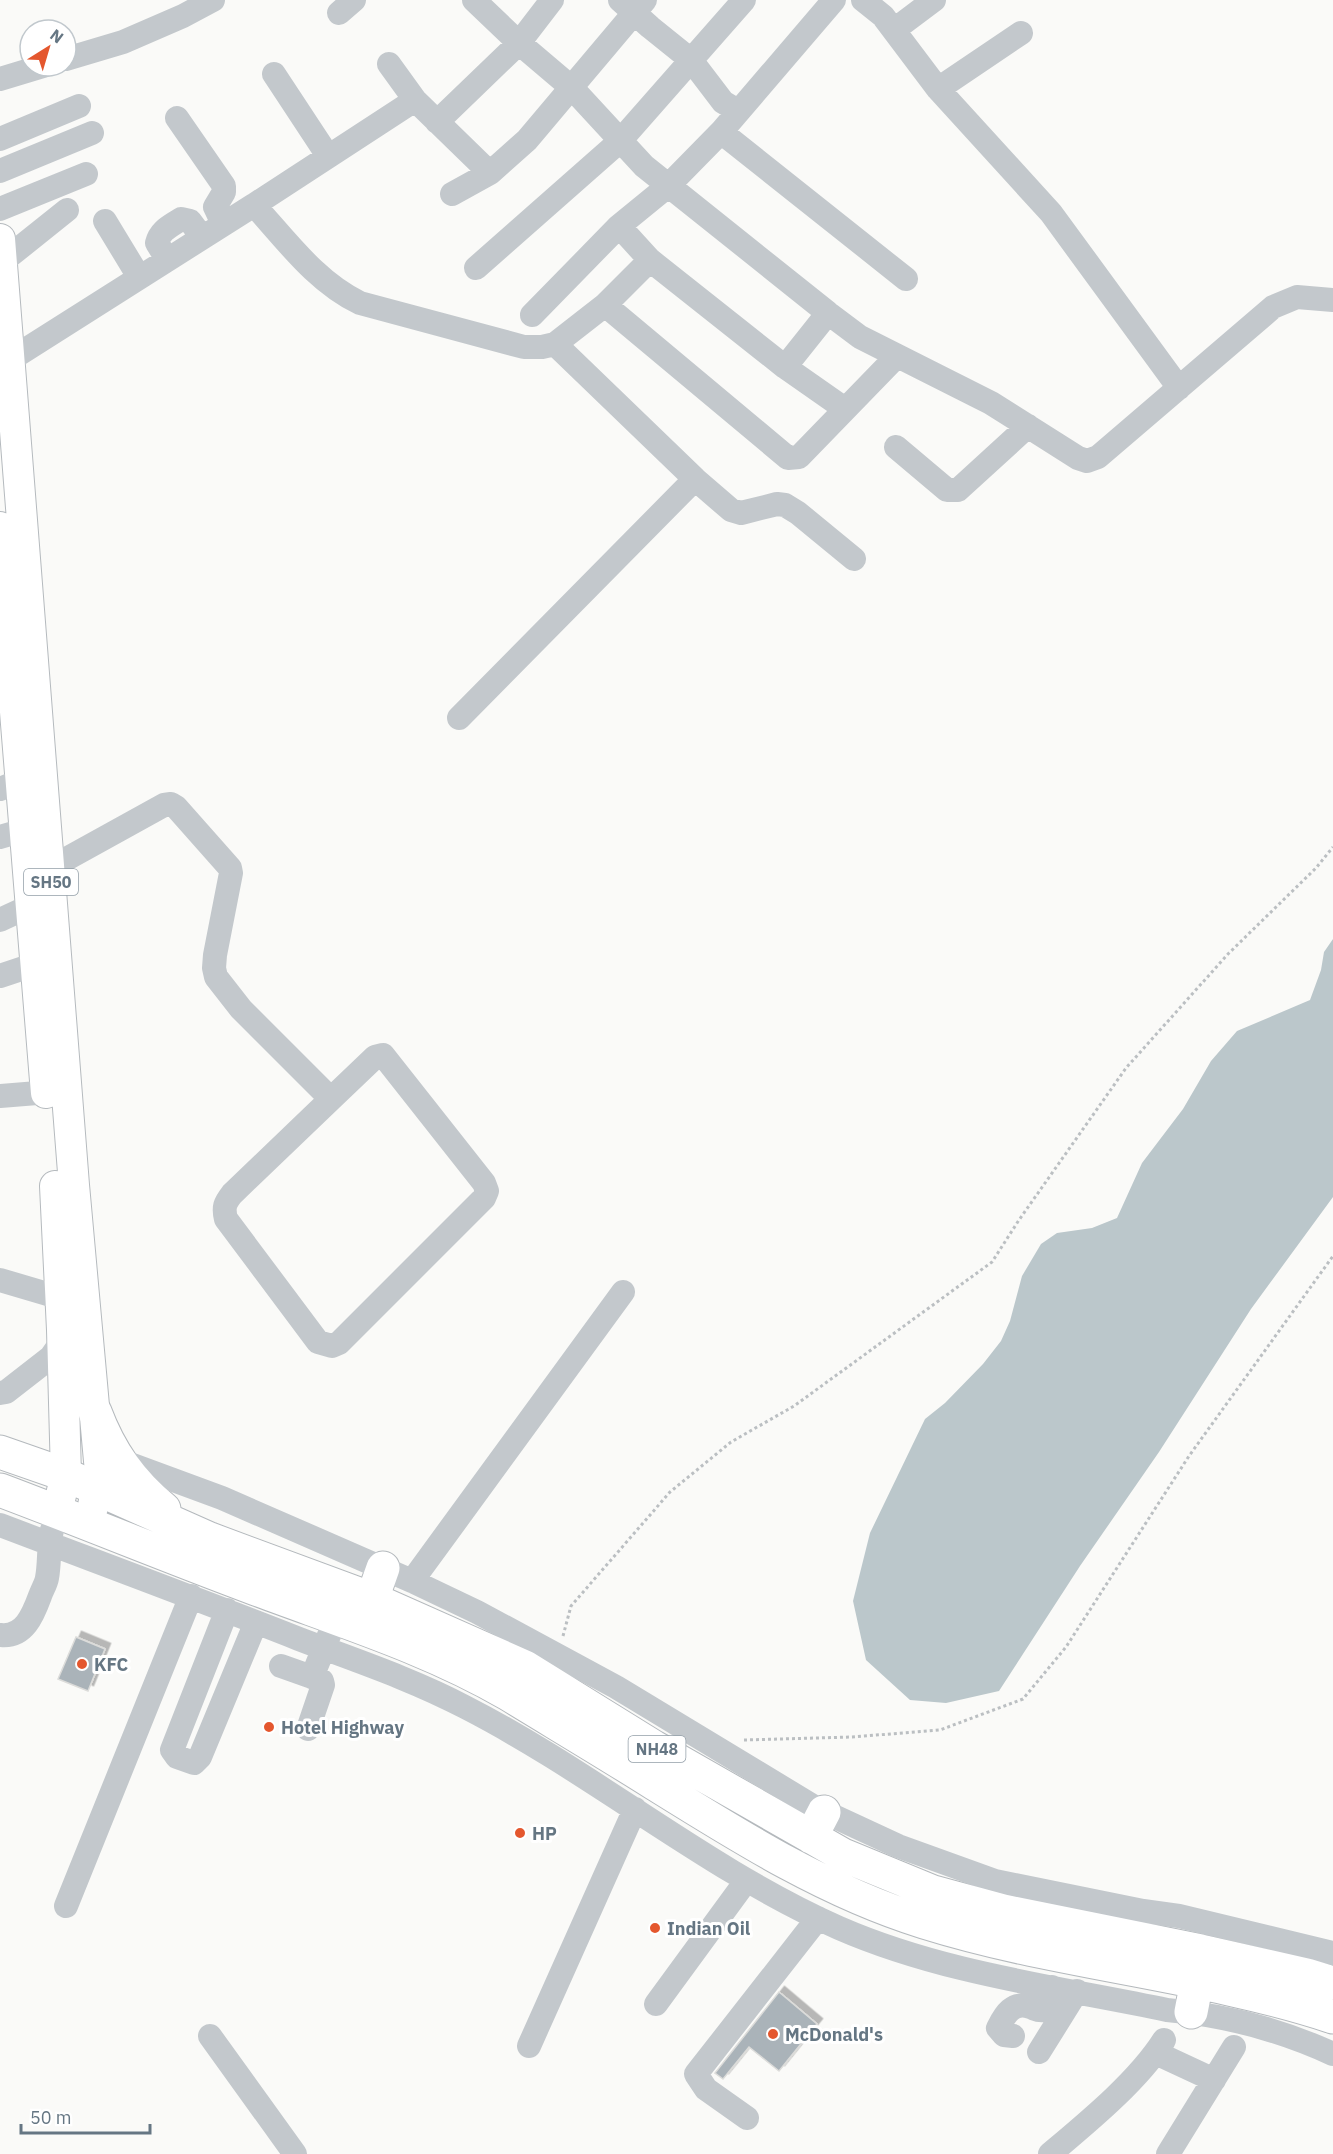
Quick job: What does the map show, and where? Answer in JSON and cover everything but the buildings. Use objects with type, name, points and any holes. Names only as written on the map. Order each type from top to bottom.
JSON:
[{"type":"highway","points":[[94,1412],[105,1439],[133,1480],[152,1499],[210,1539]]},
{"type":"highway","name":"NH48","points":[[0,1452],[66,1475],[210,1539],[372,1599],[525,1667],[654,1747],[818,1824],[843,1855],[933,1892],[1003,1911],[1201,1951],[1333,1983]]},
{"type":"highway","name":"NH48","points":[[0,1490],[417,1649],[479,1677],[707,1816],[829,1885],[922,1922],[1194,1996],[1297,2005],[1333,2017]]},
{"type":"highway","points":[[372,1599],[398,1574]]},
{"type":"main road","name":"SH50","points":[[1,250],[5,362],[50,868],[57,1091],[55,1186],[66,1475],[57,1511]]},
{"type":"main road","name":"SH50","points":[[0,527],[12,834],[30,906],[36,964],[57,1091],[100,1472],[89,1525]]},
{"type":"street","points":[[78,55],[123,42],[183,16],[213,0]]},
{"type":"street","points":[[474,0],[519,43],[572,88],[644,166],[828,313],[860,337],[991,403],[1078,458],[1088,461],[1098,457],[1273,307],[1297,297],[1333,300]]},
{"type":"street","points":[[437,122],[519,43],[552,0]]},
{"type":"street","points":[[476,268],[620,141],[744,0]]},
{"type":"street","points":[[532,315],[619,226],[668,186],[721,132],[834,0]]},
{"type":"street","points":[[863,0],[884,16],[938,89],[1051,213],[1179,388]]},
{"type":"street","points":[[894,30],[934,0]]},
{"type":"street","points":[[453,194],[490,173],[527,140],[572,88],[633,4],[691,60],[723,102],[738,111]]},
{"type":"street","points":[[938,89],[1021,33]]},
{"type":"street","points":[[389,64],[415,100],[490,173]]},
{"type":"street","points":[[0,79],[18,74]]},
{"type":"street","points":[[274,74],[328,156]]},
{"type":"street","points":[[5,362],[415,100]]},
{"type":"street","points":[[0,140],[79,106]]},
{"type":"street","points":[[177,118],[224,186],[224,192],[215,207],[223,224]]},
{"type":"street","points":[[0,171],[92,132]]},
{"type":"street","points":[[721,132],[906,279]]},
{"type":"street","points":[[0,209],[86,174]]},
{"type":"street","points":[[254,205],[326,282],[340,293],[360,303],[524,347],[555,344],[605,305],[650,260]]},
{"type":"street","points":[[1,250],[67,210]]},
{"type":"street","points":[[105,221],[139,277]]},
{"type":"street","points":[[619,226],[650,260],[785,368],[845,409]]},
{"type":"street","points":[[605,305],[788,458],[799,458],[897,356]]},
{"type":"street","points":[[785,368],[828,313]]},
{"type":"street","points":[[555,344],[695,479],[731,510],[741,513],[777,504],[785,505],[854,559]]},
{"type":"street","points":[[897,447],[947,490],[958,490],[1028,426]]},
{"type":"street","points":[[459,718],[695,479]]},
{"type":"street","points":[[50,868],[165,805],[171,804],[176,807],[230,868],[231,873],[215,955],[216,977],[241,1009],[331,1099]]},
{"type":"street","points":[[0,920],[30,906]]},
{"type":"street","points":[[0,976],[36,964]]},
{"type":"street","points":[[383,1055],[484,1184],[487,1191],[484,1198],[339,1343],[332,1346],[318,1342],[226,1219],[224,1209],[225,1203],[232,1194],[331,1099],[375,1057],[383,1055]]},
{"type":"street","points":[[0,1096],[57,1091]]},
{"type":"street","points":[[0,1280],[61,1299]]},
{"type":"street","points":[[398,1574],[622,1292]]},
{"type":"street","points":[[0,1393],[6,1392],[51,1357],[58,1347],[62,1330]]},
{"type":"street","points":[[117,1459],[222,1498],[398,1574],[477,1612],[616,1687],[705,1742],[818,1824],[898,1846],[995,1881],[1143,1911],[1179,1916],[1333,1953]]},
{"type":"street","points":[[0,1635],[10,1636],[19,1632],[31,1618],[47,1579],[48,1544],[57,1511]]},
{"type":"street","points":[[0,1525],[227,1610],[395,1676],[465,1707],[568,1766],[746,1881],[818,1918],[894,1949],[958,1967],[1167,2010],[1194,1996],[1229,2019],[1279,2033],[1333,2054]]},
{"type":"street","points":[[66,1906],[191,1596]]},
{"type":"street","points":[[227,1610],[172,1750],[177,1757],[194,1763],[200,1757],[256,1622]]},
{"type":"street","points":[[312,1677],[336,1618]]},
{"type":"street","points":[[281,1666],[322,1681],[323,1685],[309,1729]]},
{"type":"street","points":[[528,2046],[635,1809]]},
{"type":"street","points":[[656,2004],[746,1881]]},
{"type":"street","points":[[747,2118],[706,2089],[696,2074],[818,1918]]},
{"type":"street","points":[[1013,2036],[1004,2035],[998,2028],[1010,2008],[1018,2005],[1039,2011],[1044,2010],[1052,1987]]},
{"type":"street","points":[[1039,2052],[1077,1991]]},
{"type":"street","points":[[210,2036],[295,2154]]},
{"type":"street","points":[[1050,2154],[1110,2101],[1160,2047],[1214,2080]]},
{"type":"street","points":[[1168,2154],[1234,2047]]},
{"type":"path","points":[[558,1655],[571,1606],[670,1492],[731,1442],[794,1406],[992,1262],[1126,1068],[1228,954],[1316,868],[1333,847]]},
{"type":"path","points":[[705,1742],[852,1737],[940,1730],[1023,1699],[1066,1647],[1189,1456],[1333,1256]]},
{"type":"shaded area","points":[[1333,939],[1333,1197],[1251,1309],[1159,1452],[1080,1566],[999,1691],[946,1703],[910,1700],[866,1660],[853,1601],[870,1533],[925,1419],[945,1403],[983,1364],[1001,1341],[1010,1321],[1022,1276],[1041,1244],[1057,1233],[1092,1228],[1117,1218],[1142,1163],[1183,1109],[1211,1061],[1237,1031],[1310,1000],[1321,970],[1324,952]]},
{"type":"place","name":"KFC","points":[[82,1664]]},
{"type":"place","name":"Hotel Highway","points":[[269,1727]]},
{"type":"place","name":"HP","points":[[520,1833]]},
{"type":"place","name":"Indian Oil","points":[[655,1928]]},
{"type":"place","name":"McDonald's","points":[[773,2034]]}]
